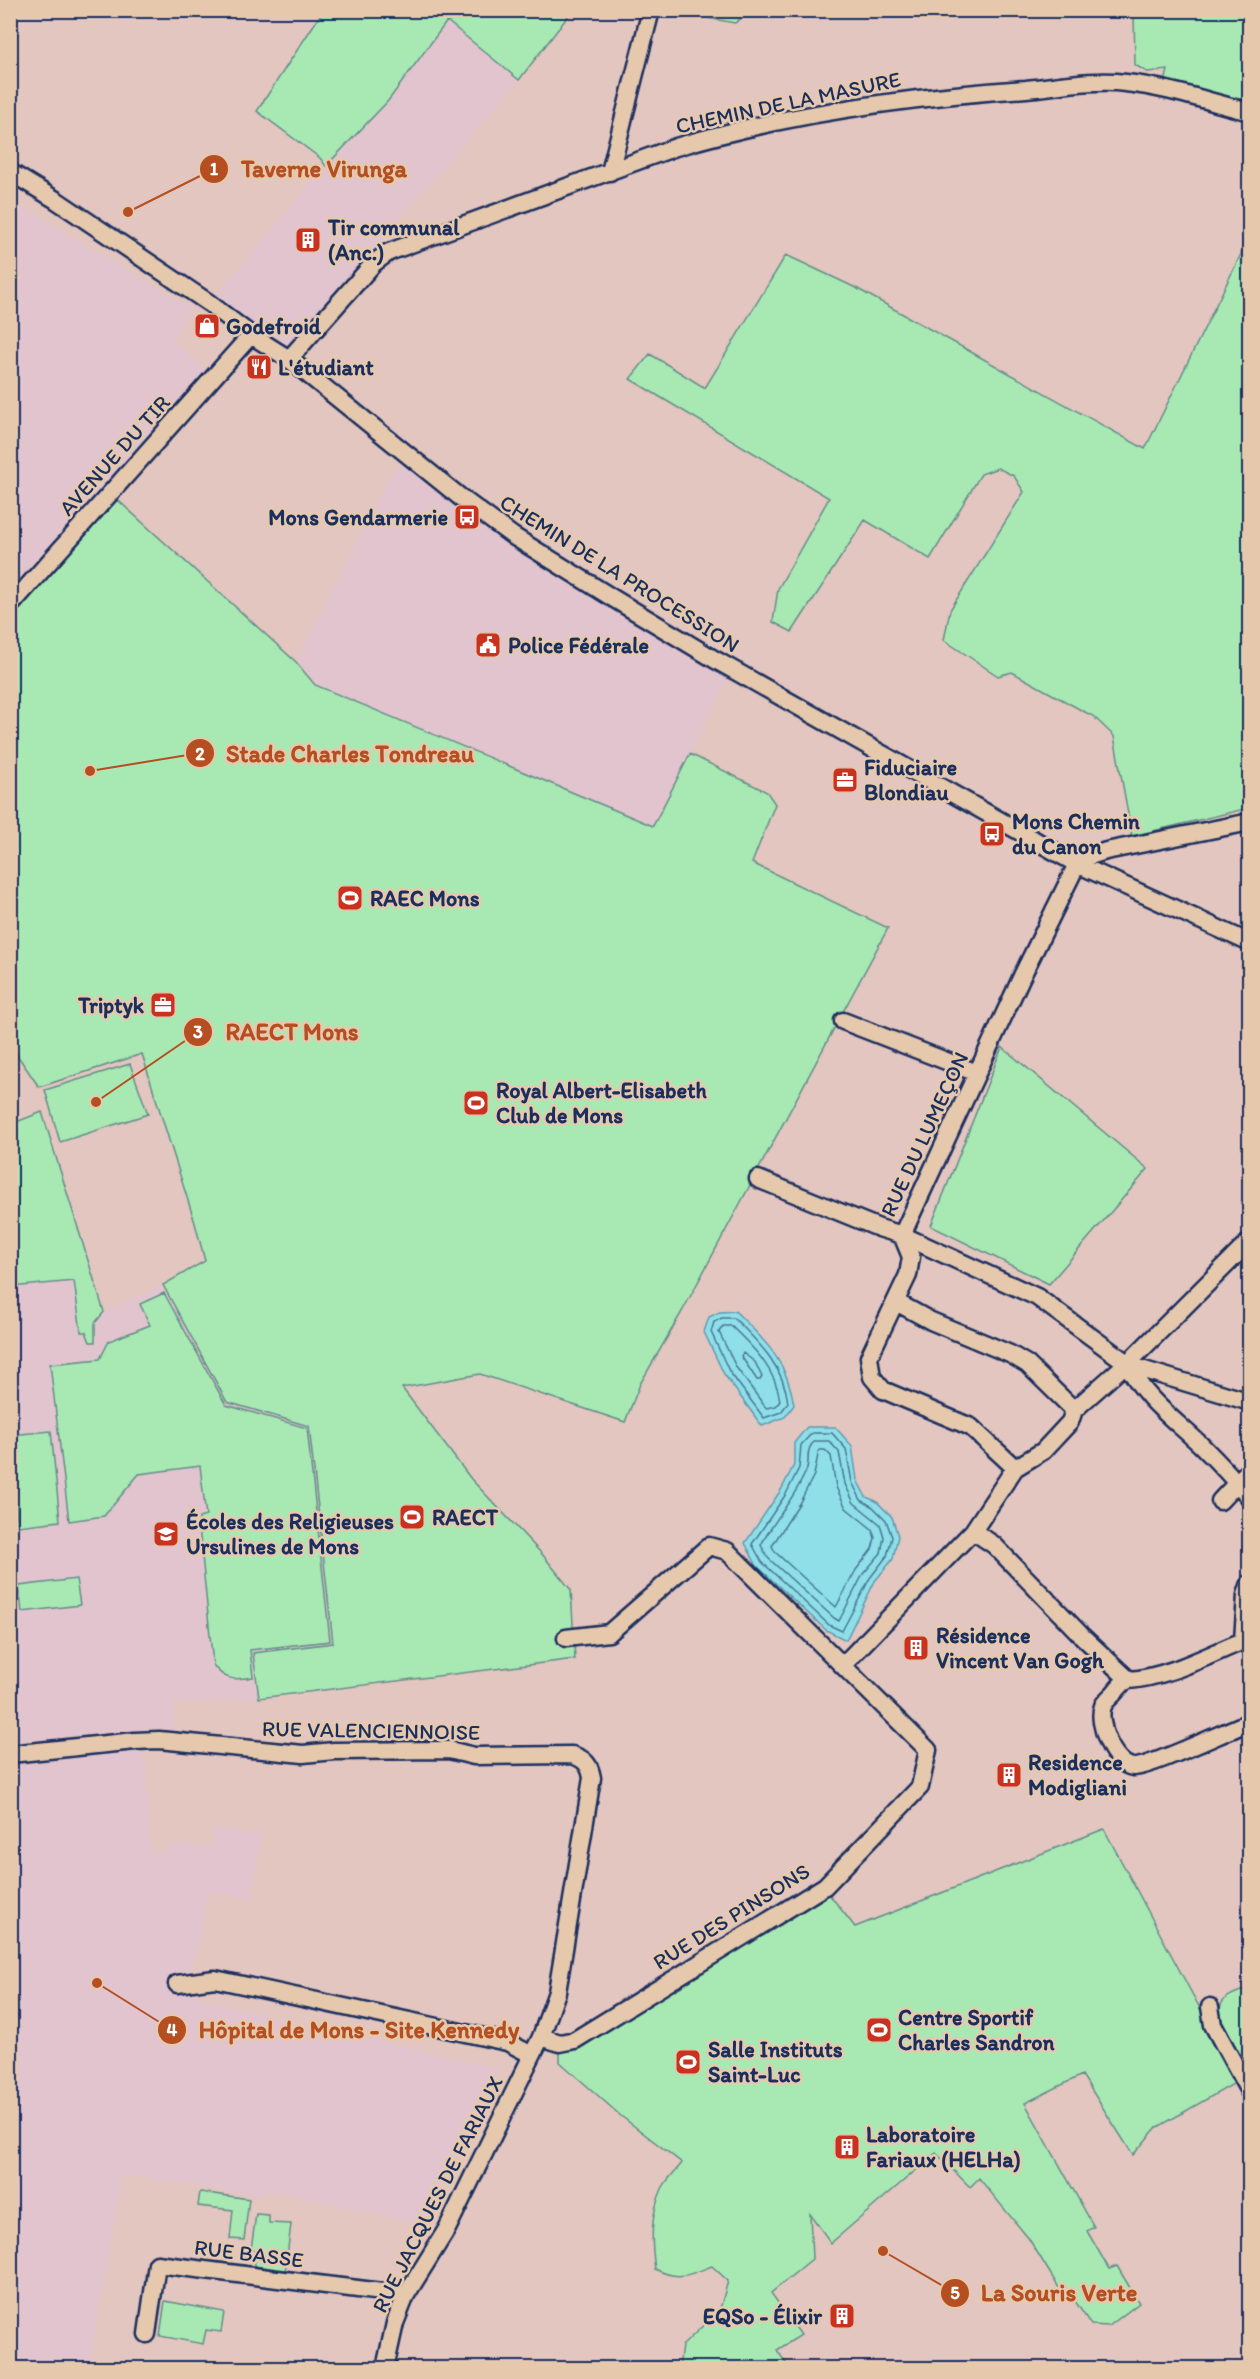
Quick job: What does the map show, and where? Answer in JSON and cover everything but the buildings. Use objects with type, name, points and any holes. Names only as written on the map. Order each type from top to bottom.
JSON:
[{"type":"street","points":[[610,172],[651,10]]},
{"type":"street","name":"CHEMIN DE LA MASURE","points":[[289,359],[374,263],[388,252],[708,137],[836,111],[931,97],[1125,82],[1250,112]]},
{"type":"street","name":"CHEMIN DE LA PROCESSION","points":[[10,172],[200,296],[251,335],[289,359],[460,497],[513,536],[714,659],[1077,864],[1250,943]]},
{"type":"street","name":"AVENUE DU TIR","points":[[10,606],[251,335]]},
{"type":"street","points":[[1077,864],[1084,858],[1106,850],[1250,822]]},
{"type":"street","name":"RUE DU LUMEÇON","points":[[1077,864],[902,1235],[1037,1297],[1131,1366],[1250,1402]]},
{"type":"street","points":[[843,1021],[977,1073]]},
{"type":"street","points":[[758,1179],[879,1228],[902,1235],[912,1257],[908,1275],[869,1357],[872,1377],[883,1390],[971,1427],[1015,1468]]},
{"type":"street","points":[[566,1638],[609,1633],[709,1546],[727,1551],[843,1665],[973,1531],[1015,1468],[1043,1450],[1070,1422],[1074,1410],[1127,1363],[1250,1241]]},
{"type":"street","points":[[896,1302],[931,1321],[1010,1354],[1027,1364],[1074,1410]]},
{"type":"street","points":[[1127,1363],[1132,1374],[1150,1398],[1250,1498]]},
{"type":"street","points":[[1220,1501],[1250,1469]]},
{"type":"street","points":[[973,1531],[994,1545],[1075,1629],[1129,1680]]},
{"type":"street","points":[[1250,1583],[1246,1596],[1243,1641],[1172,1670],[1143,1679],[1122,1682],[1103,1706],[1102,1716],[1104,1731],[1119,1761],[1133,1767],[1151,1763],[1250,1722]]},
{"type":"street","name":"RUE DES PINSONS","points":[[541,2037],[560,2043],[574,2040],[825,1886],[920,1787],[928,1750],[843,1665]]},
{"type":"street","name":"RUE VALENCIENNOISE","points":[[10,1754],[159,1740],[282,1754],[449,1750],[474,1756],[572,1755],[586,1762]]},
{"type":"street","name":"RUE JACQUES DE FARIAUX","points":[[384,2368],[395,2323],[406,2295],[447,2229],[541,2037],[557,1992],[592,1778],[591,1768],[586,1762]]},
{"type":"street","points":[[177,1984],[215,1979],[507,2042],[532,2055]]},
{"type":"street","points":[[1209,2007],[1213,2025],[1250,2092]]},
{"type":"street","name":"RUE BASSE","points":[[147,2334],[157,2264],[406,2295]]},
{"type":"shaded area","points":[[447,21],[519,80],[369,254],[374,263],[289,359],[209,303],[326,166],[388,101]]},
{"type":"shaded area","points":[[11,200],[191,308],[171,339],[213,376],[11,606]]},
{"type":"shaded area","points":[[408,454],[460,497],[733,669],[653,826],[315,685],[296,662],[386,482]]},
{"type":"shaded area","points":[[42,1112],[104,1312],[163,1285],[227,1402],[309,1426],[333,1643],[253,1653],[259,1698],[175,1703],[173,1740],[135,1741],[146,1764],[150,1852],[166,1854],[167,1844],[212,1847],[213,1828],[261,1835],[252,1900],[209,1891],[189,1981],[178,1985],[210,2002],[500,2069],[422,2224],[265,2189],[263,2197],[122,2174],[88,2368],[11,2368],[10,1124]]},
{"type":"green space","points":[[323,11],[572,11],[519,80],[447,21],[388,101],[326,166],[320,158],[257,111]]},
{"type":"green space","points":[[668,11],[751,11],[735,23]]},
{"type":"green space","points":[[1134,11],[1249,11],[1249,112],[1163,91],[1168,70],[1147,72],[1135,65]]},
{"type":"green space","points":[[1249,238],[1249,808],[1132,836],[1114,736],[1093,716],[1012,672],[998,676],[944,640],[950,610],[1024,492],[1014,476],[998,468],[981,474],[930,559],[865,520],[792,632],[773,622],[778,589],[829,498],[630,379],[650,354],[705,388],[786,255],[856,288],[1145,449]]},
{"type":"green space","name":"Royal Albert-Elisabeth Club de Mons","points":[[110,493],[296,662],[315,685],[653,826],[690,754],[767,792],[775,804],[752,863],[888,928],[683,1310],[640,1384],[625,1422],[480,1374],[402,1388],[471,1479],[542,1554],[571,1590],[575,1659],[259,1698],[253,1653],[333,1643],[309,1426],[227,1402],[163,1285],[205,1261],[142,1054],[39,1087],[11,1046],[11,606]]},
{"type":"green space","points":[[1002,1047],[1148,1169],[1049,1284],[931,1226]]},
{"type":"green space","points":[[130,1064],[148,1114],[60,1142],[45,1090]]},
{"type":"green space","points":[[42,1112],[104,1312],[95,1323],[95,1342],[90,1342],[86,1332],[81,1332],[74,1281],[11,1287],[11,1124]]},
{"type":"green space","points":[[164,1293],[226,1405],[307,1428],[330,1641],[250,1650],[253,1677],[240,1679],[226,1677],[213,1665],[199,1526],[199,1518],[206,1516],[200,1466],[139,1474],[104,1516],[69,1521],[50,1364],[100,1359],[109,1341],[150,1325],[140,1304]]},
{"type":"green space","points":[[51,1431],[60,1521],[18,1526],[11,1435]]},
{"type":"green space","points":[[76,1579],[80,1605],[22,1612],[19,1586]]},
{"type":"green space","name":"Centre Sportif Charles Sandron","points":[[1104,1829],[1204,2016],[1242,2079],[1156,2128],[1133,2155],[1082,2075],[1025,2103],[1094,2227],[1087,2231],[1109,2269],[1117,2266],[1139,2303],[1109,2326],[1091,2325],[1067,2289],[1061,2291],[1029,2239],[979,2178],[970,2187],[936,2153],[831,2243],[810,2214],[812,2259],[771,2293],[801,2335],[777,2350],[789,2368],[679,2368],[682,2346],[720,2309],[728,2281],[712,2266],[677,2276],[655,2269],[652,2238],[655,2209],[664,2186],[682,2163],[621,2116],[560,2062],[560,2043],[818,1880],[855,1927]]},
{"type":"green space","points":[[1249,1988],[1249,2078],[1220,2020],[1220,2012],[1226,1998]]},
{"type":"green space","points":[[200,2192],[249,2199],[244,2240],[230,2239],[233,2210],[198,2206]]},
{"type":"green space","points":[[256,2214],[269,2215],[269,2223],[291,2224],[285,2272],[254,2268],[256,2251],[251,2250]]},
{"type":"green space","points":[[165,2301],[224,2312],[221,2332],[206,2330],[203,2344],[160,2336]]},
{"type":"water","points":[[735,1311],[774,1353],[791,1389],[794,1405],[785,1417],[762,1426],[724,1374],[704,1332],[709,1317],[720,1312]]},
{"type":"water","points":[[807,1427],[835,1427],[852,1446],[857,1480],[866,1497],[876,1501],[892,1517],[898,1536],[893,1559],[875,1581],[846,1640],[826,1630],[757,1566],[745,1543],[781,1490],[794,1465],[794,1443]]},
{"type":"place","name":"Taverne Virunga","points":[[128,212]]},
{"type":"place","name":"Tir communal (Anc.)","points":[[308,240]]},
{"type":"place","name":"Godefroid","points":[[207,326]]},
{"type":"place","name":"L'étudiant","points":[[259,367]]},
{"type":"place","name":"Mons Gendarmerie","points":[[467,517]]},
{"type":"place","name":"Police Fédérale","points":[[488,645]]},
{"type":"place","name":"Stade Charles Tondreau","points":[[90,771]]},
{"type":"place","name":"Fiduciaire Blondiau","points":[[845,780]]},
{"type":"place","name":"Mons Chemin du Canon","points":[[992,834]]},
{"type":"place","name":"RAEC Mons","points":[[350,898]]},
{"type":"place","name":"Triptyk","points":[[163,1005]]},
{"type":"place","name":"RAECT Mons","points":[[96,1102]]},
{"type":"place","name":"Royal Albert-Elisabeth Club de Mons","points":[[476,1103]]},
{"type":"place","name":"RAECT","points":[[412,1517]]},
{"type":"place","name":"Écoles des Religieuses Ursulines de Mons","points":[[166,1534]]},
{"type":"place","name":"Résidence Vincent Van Gogh","points":[[916,1648]]},
{"type":"place","name":"Residence Modigliani","points":[[1009,1775]]},
{"type":"place","name":"Hôpital de Mons - Site Kennedy","points":[[97,1983]]},
{"type":"place","name":"Centre Sportif Charles Sandron","points":[[879,2030]]},
{"type":"place","name":"Salle Instituts Saint-Luc","points":[[688,2062]]},
{"type":"place","name":"Laboratoire Fariaux (HELHa)","points":[[847,2147]]},
{"type":"place","name":"La Souris Verte","points":[[883,2251]]},
{"type":"place","name":"EQSo - Élixir","points":[[842,2316]]}]
